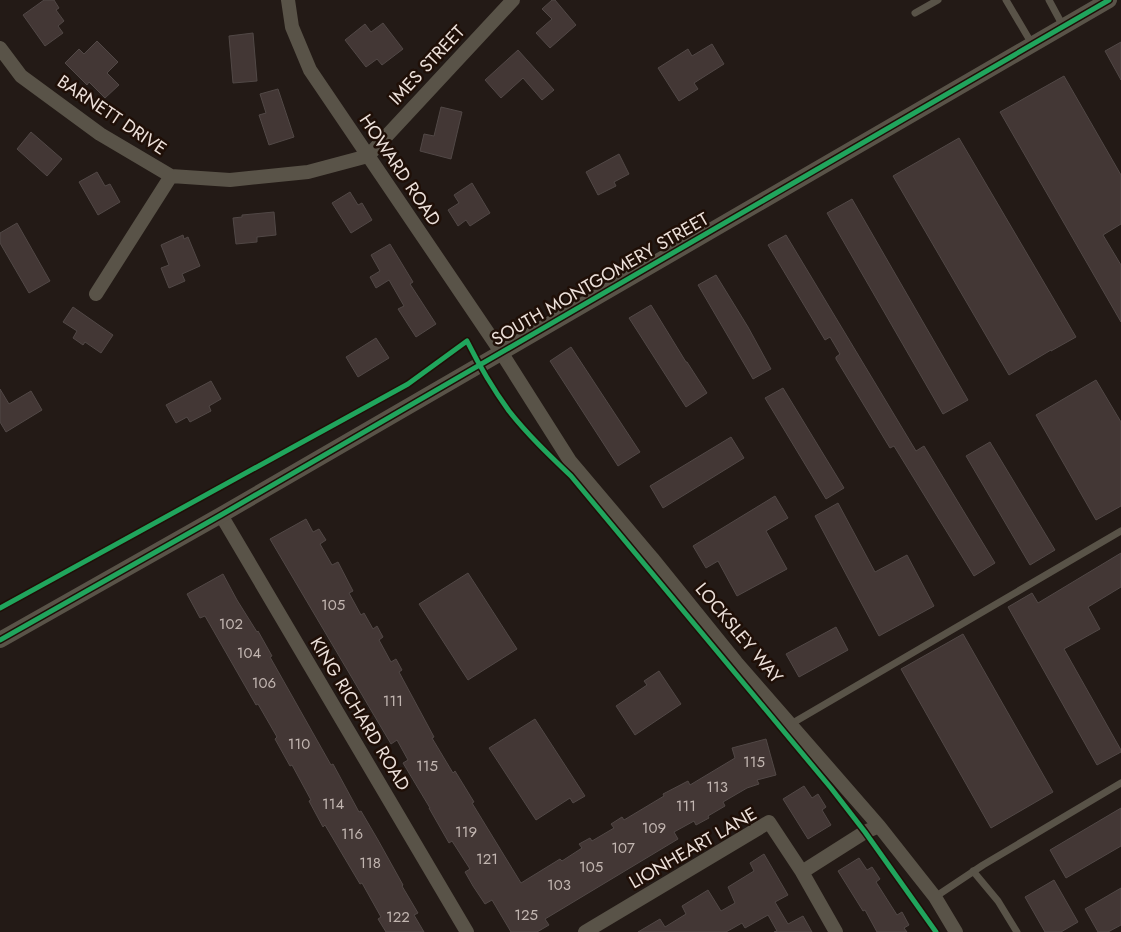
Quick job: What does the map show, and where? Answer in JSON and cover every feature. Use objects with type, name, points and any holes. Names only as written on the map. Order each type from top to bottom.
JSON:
[{"type":"street","name":"HOWARD ROAD","points":[[288,0],[292,27],[310,70],[501,352]]},
{"type":"street","name":"IMES STREET","points":[[368,156],[513,0]]},
{"type":"street","name":"SOUTH MONTGOMERY STREET","points":[[0,640],[221,515],[1109,0]]},
{"type":"street","name":"BARNETT DRIVE","points":[[0,48],[21,76],[100,134],[171,176],[230,180],[308,172],[368,156]]},
{"type":"street","points":[[96,294],[171,176]]},
{"type":"street","name":"LOCKSLEY WAY","points":[[501,352],[570,461],[736,662],[879,826],[935,897],[956,932]]},
{"type":"street","name":"KING RICHARD ROAD","points":[[221,515],[467,932]]},
{"type":"street","name":"LIONHEART LANE","points":[[585,932],[770,822],[802,872]]},
{"type":"street","points":[[836,932],[802,872],[865,832],[879,826]]},
{"type":"lane","points":[[915,14],[938,0]]},
{"type":"lane","points":[[1006,0],[1032,44]]},
{"type":"lane","points":[[1049,0],[1064,26]]},
{"type":"lane","points":[[791,724],[1121,531]]},
{"type":"lane","points":[[935,897],[973,871],[1121,783]]},
{"type":"lane","points":[[973,871],[998,901],[1017,932]]},
{"type":"building","points":[[44,0],[54,0],[59,8],[56,10],[64,21],[58,26],[63,33],[45,46],[23,15]]},
{"type":"building","points":[[552,0],[555,0],[576,25],[550,48],[536,33],[552,19],[542,9]]},
{"type":"building","points":[[383,23],[403,49],[382,65],[377,59],[366,67],[345,40],[365,24],[371,32]]},
{"type":"building","points":[[253,33],[257,81],[233,83],[229,36]]},
{"type":"building","points":[[97,41],[118,62],[107,73],[119,85],[105,98],[89,82],[87,85],[65,63],[79,49],[84,54]]},
{"type":"building","points":[[1121,42],[1121,80],[1105,51]]},
{"type":"building","points":[[712,44],[724,64],[694,83],[698,89],[679,101],[658,68],[688,49],[692,56]]},
{"type":"building","points":[[518,50],[554,90],[542,100],[523,78],[501,98],[485,80]]},
{"type":"building","points":[[1064,76],[1121,175],[1121,224],[1103,235],[1121,265],[1121,322],[1000,112]]},
{"type":"building","points":[[278,89],[294,137],[269,145],[259,115],[266,113],[260,94]]},
{"type":"building","points":[[441,107],[462,112],[451,159],[420,151],[424,134],[434,136]]},
{"type":"building","points":[[31,132],[62,159],[47,176],[17,149]]},
{"type":"building","points":[[959,138],[1076,337],[1009,375],[893,176]]},
{"type":"building","points":[[619,154],[629,174],[614,182],[616,186],[598,195],[586,172]]},
{"type":"building","points":[[97,172],[105,186],[110,184],[120,202],[98,215],[79,182]]},
{"type":"building","points":[[472,183],[490,213],[470,226],[466,220],[458,226],[448,210],[459,203],[454,195]]},
{"type":"building","points":[[350,192],[358,205],[362,203],[372,220],[351,233],[332,203]]},
{"type":"building","points":[[852,199],[968,400],[943,414],[827,213]]},
{"type":"building","points":[[274,212],[276,235],[257,237],[257,242],[236,244],[233,218],[242,217],[242,215]]},
{"type":"building","points":[[17,223],[50,281],[29,293],[0,243],[0,233]]},
{"type":"building","points":[[183,235],[184,239],[188,237],[200,266],[182,274],[185,281],[169,288],[161,268],[169,265],[161,245]]},
{"type":"building","points":[[786,235],[916,451],[924,446],[995,563],[974,576],[894,446],[890,448],[836,359],[840,354],[830,337],[825,340],[768,245]]},
{"type":"building","points":[[390,244],[413,282],[410,284],[436,324],[416,337],[398,309],[404,306],[389,280],[376,288],[370,277],[380,271],[371,255]]},
{"type":"building","points":[[716,275],[771,369],[753,379],[698,285]]},
{"type":"building","points":[[651,305],[707,393],[686,407],[629,318]]},
{"type":"building","points":[[73,307],[113,335],[101,353],[85,342],[83,345],[73,338],[77,331],[63,322]]},
{"type":"building","points":[[376,338],[389,358],[358,377],[346,357]]},
{"type":"building","points":[[571,347],[640,452],[618,466],[550,361]]},
{"type":"building","points":[[1096,380],[1121,422],[1121,506],[1096,520],[1036,415]]},
{"type":"building","points":[[211,381],[221,399],[209,406],[211,411],[190,422],[187,417],[176,423],[166,405]]},
{"type":"building","points":[[783,388],[844,488],[826,499],[765,398]]},
{"type":"building","points":[[0,389],[9,404],[31,391],[42,410],[6,432],[0,422]]},
{"type":"building","points":[[731,437],[744,458],[663,508],[650,486]]},
{"type":"building","points":[[990,442],[1055,550],[1030,565],[966,456]]},
{"type":"building","points":[[775,496],[788,518],[766,531],[787,569],[737,596],[718,561],[706,568],[693,546]]},
{"type":"building","points":[[838,503],[875,572],[907,555],[934,606],[879,636],[815,516]]},
{"type":"building","points":[[306,519],[313,532],[319,529],[326,540],[320,544],[332,565],[338,562],[353,591],[349,593],[361,615],[364,613],[373,629],[377,626],[383,637],[379,640],[391,662],[396,659],[402,670],[399,672],[434,737],[432,738],[453,773],[455,771],[474,802],[472,803],[521,883],[582,848],[579,844],[590,838],[592,841],[614,828],[611,824],[622,817],[624,820],[664,796],[663,794],[688,781],[690,785],[735,758],[732,748],[766,739],[776,775],[757,780],[759,784],[747,788],[723,802],[725,806],[708,816],[709,818],[696,825],[694,821],[674,832],[678,839],[545,919],[549,925],[537,932],[511,932],[492,900],[485,904],[473,886],[465,872],[470,869],[452,841],[449,843],[403,763],[408,760],[397,740],[391,744],[270,539]]},
{"type":"building","points":[[1121,553],[1121,587],[1088,607],[1100,629],[1064,649],[1121,750],[1121,752],[1097,765],[1008,607],[1032,593],[1038,603]]},
{"type":"building","points":[[468,573],[517,649],[468,680],[419,604]]},
{"type":"building","points":[[223,574],[237,600],[258,631],[272,656],[270,657],[331,765],[333,764],[359,812],[361,811],[378,840],[418,913],[414,915],[424,932],[386,932],[378,919],[381,917],[362,883],[360,884],[325,825],[323,827],[309,801],[311,800],[275,739],[277,737],[258,704],[256,705],[205,616],[200,618],[187,594]]},
{"type":"building","points":[[836,627],[848,650],[799,677],[786,654]]},
{"type":"building","points":[[963,634],[1053,792],[991,828],[901,669]]},
{"type":"building","points":[[659,671],[681,704],[635,735],[616,706],[647,685],[644,681]]},
{"type":"building","points":[[535,719],[585,796],[573,803],[570,798],[536,820],[489,748]]},
{"type":"building","points":[[804,786],[812,798],[818,794],[826,807],[822,810],[831,825],[808,839],[783,799]]},
{"type":"building","points":[[1121,808],[1121,846],[1066,878],[1050,850]]},
{"type":"building","points":[[764,854],[788,895],[775,902],[788,924],[803,916],[812,932],[774,932],[777,931],[768,915],[745,928],[742,923],[726,932],[638,932],[660,919],[665,927],[686,914],[682,906],[708,890],[721,911],[735,903],[728,887],[754,871],[750,863]]},
{"type":"building","points":[[859,858],[867,870],[872,867],[880,879],[876,882],[897,915],[902,912],[909,925],[904,928],[907,932],[877,932],[865,910],[863,911],[838,871]]},
{"type":"building","points":[[1054,880],[1078,922],[1061,932],[1045,932],[1025,897]]},
{"type":"building","points":[[1121,888],[1121,925],[1108,932],[1098,932],[1085,909]]},
{"type":"cycle path","points":[[0,640],[221,515],[1109,0]]},
{"type":"cycle path","points":[[0,608],[408,384],[467,341],[486,377],[509,411],[546,452],[571,476],[831,788],[865,832],[936,932]]}]
